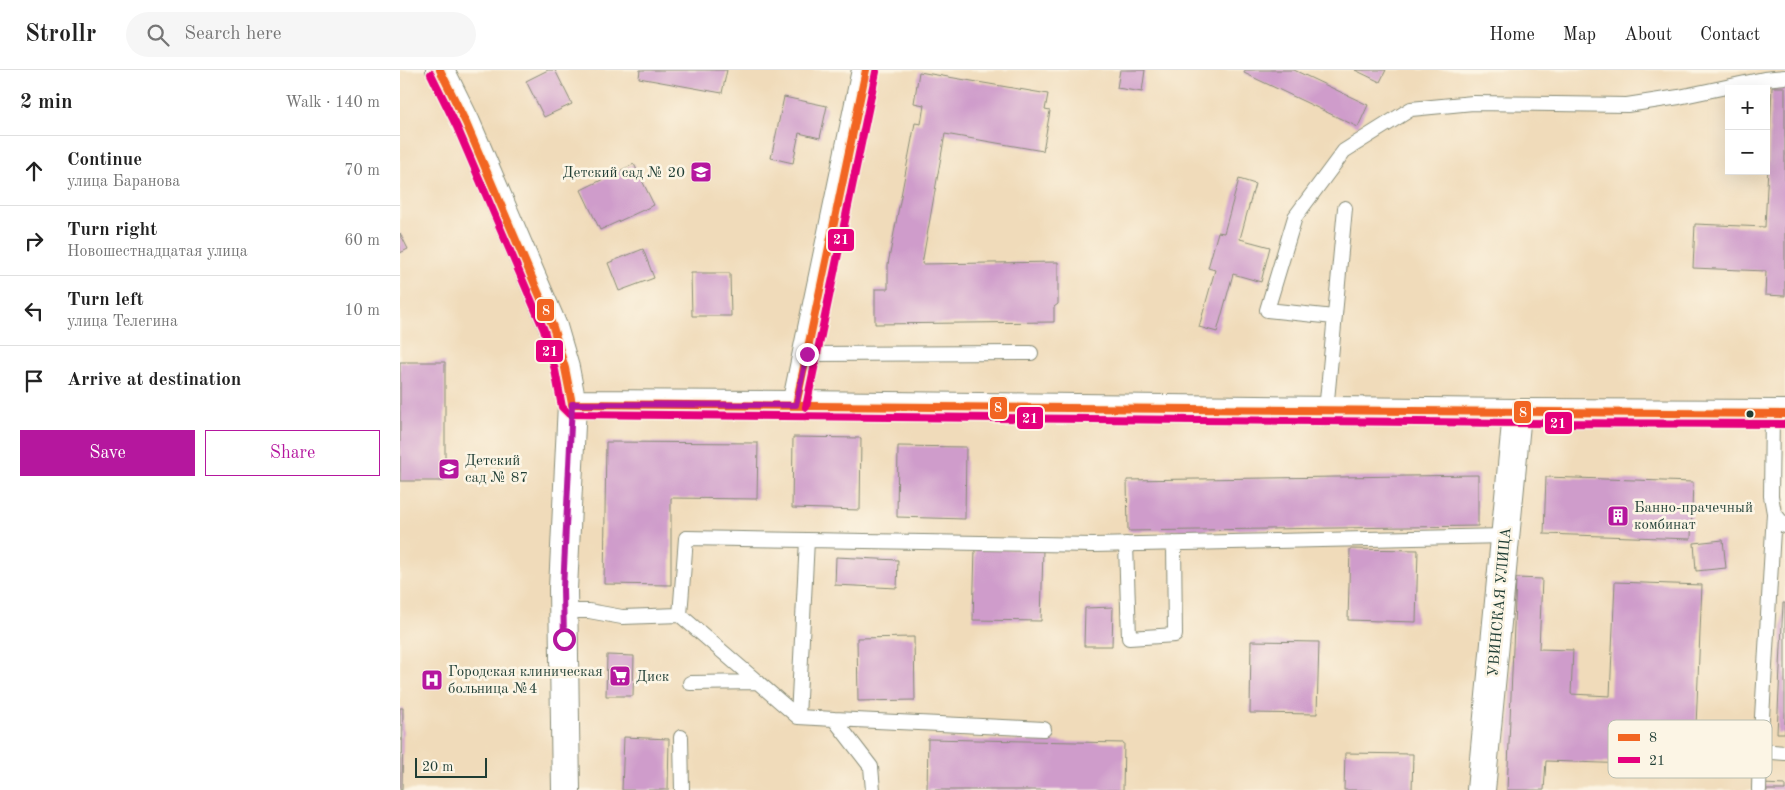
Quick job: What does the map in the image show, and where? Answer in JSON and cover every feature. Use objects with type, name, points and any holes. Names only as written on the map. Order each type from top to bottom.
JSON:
[{"type":"street","points":[[440,70],[466,123],[553,327],[565,368],[572,404],[563,611],[566,790]]},
{"type":"street","points":[[796,405],[866,70]]},
{"type":"street","points":[[572,404],[1778,414]]},
{"type":"street","name":"УВИНСКАЯ УЛИЦА","points":[[1481,790],[1517,413]]},
{"type":"lane","points":[[1334,317],[1267,310],[1296,218],[1344,151],[1410,109],[1473,103],[1627,105],[1679,97],[1764,79],[1785,78]]},
{"type":"lane","points":[[1326,411],[1344,208]]},
{"type":"lane","points":[[807,354],[1031,354]]},
{"type":"lane","points":[[1762,720],[1774,513],[1771,496],[1778,414]]},
{"type":"lane","points":[[1774,513],[1785,526]]},
{"type":"lane","points":[[680,615],[686,538],[1126,544],[1505,536]]},
{"type":"lane","points":[[798,717],[807,540]]},
{"type":"lane","points":[[1126,544],[1129,638],[1175,635],[1174,543]]},
{"type":"lane","points":[[563,611],[589,611],[622,617],[680,615],[798,717],[1044,728]]},
{"type":"lane","points":[[690,683],[758,682]]},
{"type":"lane","points":[[834,719],[871,767],[873,790]]},
{"type":"lane","points":[[681,737],[682,790]]},
{"type":"lane","points":[[1772,752],[1785,753]]},
{"type":"building","points":[[548,70],[555,70],[572,104],[544,117],[526,81]]},
{"type":"building","points":[[640,70],[727,70],[722,93],[639,78]]},
{"type":"building","points":[[1120,70],[1145,70],[1142,92],[1117,88]]},
{"type":"building","points":[[1245,70],[1294,70],[1368,105],[1358,127],[1244,73]]},
{"type":"building","points":[[1355,70],[1386,70],[1380,82]]},
{"type":"building","points":[[919,72],[1048,94],[1045,110],[1050,111],[1043,151],[945,134],[922,264],[1058,262],[1058,304],[1054,307],[1054,322],[875,324],[875,289],[888,289],[888,264],[915,123],[921,124],[924,105],[914,103]]},
{"type":"building","points":[[1772,87],[1785,87],[1785,296],[1765,295],[1766,271],[1693,268],[1695,224],[1765,227],[1768,175],[1770,175]]},
{"type":"building","points":[[784,97],[827,106],[820,138],[799,133],[793,163],[771,158]]},
{"type":"building","points":[[634,164],[654,205],[600,230],[581,190]]},
{"type":"building","points":[[1239,179],[1255,184],[1240,239],[1270,247],[1261,282],[1233,274],[1217,332],[1199,327],[1215,270],[1208,268],[1218,232],[1224,233]]},
{"type":"building","points":[[400,233],[408,249],[400,253]]},
{"type":"building","points":[[643,249],[654,278],[619,291],[608,263]]},
{"type":"building","points":[[691,273],[730,273],[731,316],[692,316]]},
{"type":"building","points":[[400,362],[445,362],[445,481],[400,481]]},
{"type":"building","points":[[793,437],[861,438],[860,510],[792,508]]},
{"type":"building","points":[[606,442],[758,443],[757,499],[671,498],[671,585],[604,584]]},
{"type":"building","points":[[898,446],[966,447],[965,519],[897,517]]},
{"type":"building","points":[[1478,475],[1478,526],[1128,531],[1127,480]]},
{"type":"building","name":"Банно-прачечный комбинат","points":[[1546,477],[1693,482],[1691,539],[1544,534]]},
{"type":"building","points":[[1723,540],[1726,568],[1696,571],[1694,543]]},
{"type":"building","points":[[975,549],[1043,550],[1041,621],[973,620]]},
{"type":"building","points":[[1350,549],[1418,550],[1416,622],[1348,620]]},
{"type":"building","points":[[836,557],[898,560],[897,588],[835,585]]},
{"type":"building","points":[[1516,578],[1542,579],[1539,649],[1573,650],[1571,694],[1610,696],[1615,582],[1702,585],[1696,720],[1608,720],[1608,763],[1546,761],[1544,790],[1507,790]]},
{"type":"building","points":[[1783,603],[1785,603],[1785,733],[1777,733]]},
{"type":"building","points":[[1113,607],[1112,646],[1084,646],[1085,608]]},
{"type":"building","points":[[914,637],[915,700],[858,701],[857,638]]},
{"type":"building","points":[[1251,641],[1319,642],[1317,714],[1250,713]]},
{"type":"building","name":"Диск","points":[[607,655],[634,656],[633,696],[606,696]]},
{"type":"building","points":[[400,708],[403,708],[402,790],[400,790]]},
{"type":"building","points":[[624,737],[669,739],[668,790],[622,790]]},
{"type":"building","points":[[928,739],[1124,743],[1123,790],[927,790]]},
{"type":"building","points":[[1345,753],[1413,754],[1412,790],[1344,790]]},
{"type":"building","points":[[1762,784],[1785,785],[1785,790],[1762,790]]},
{"type":"transit line","name":"8","points":[[440,70],[466,123],[553,327],[565,368],[572,404],[1785,414]]},
{"type":"transit line","name":"8","points":[[796,405],[866,70]]},
{"type":"transit line","name":"21","points":[[806,407],[876,72]]},
{"type":"transit line","name":"21","points":[[431,74],[457,127],[544,330],[555,370],[562,407],[569,414],[1785,424]]},
{"type":"place","name":"Детский сад № 20","points":[[701,172]]},
{"type":"place","name":"Детский сад № 87","points":[[449,469]]},
{"type":"place","name":"Банно-прачечный комбинат","points":[[1618,516]]},
{"type":"place","name":"Диск","points":[[620,676]]},
{"type":"place","name":"Городская клиническая больница №4","points":[[432,680]]},
{"type":"route","points":[[564,639],[563,589],[572,404],[796,405],[807,354]]}]
